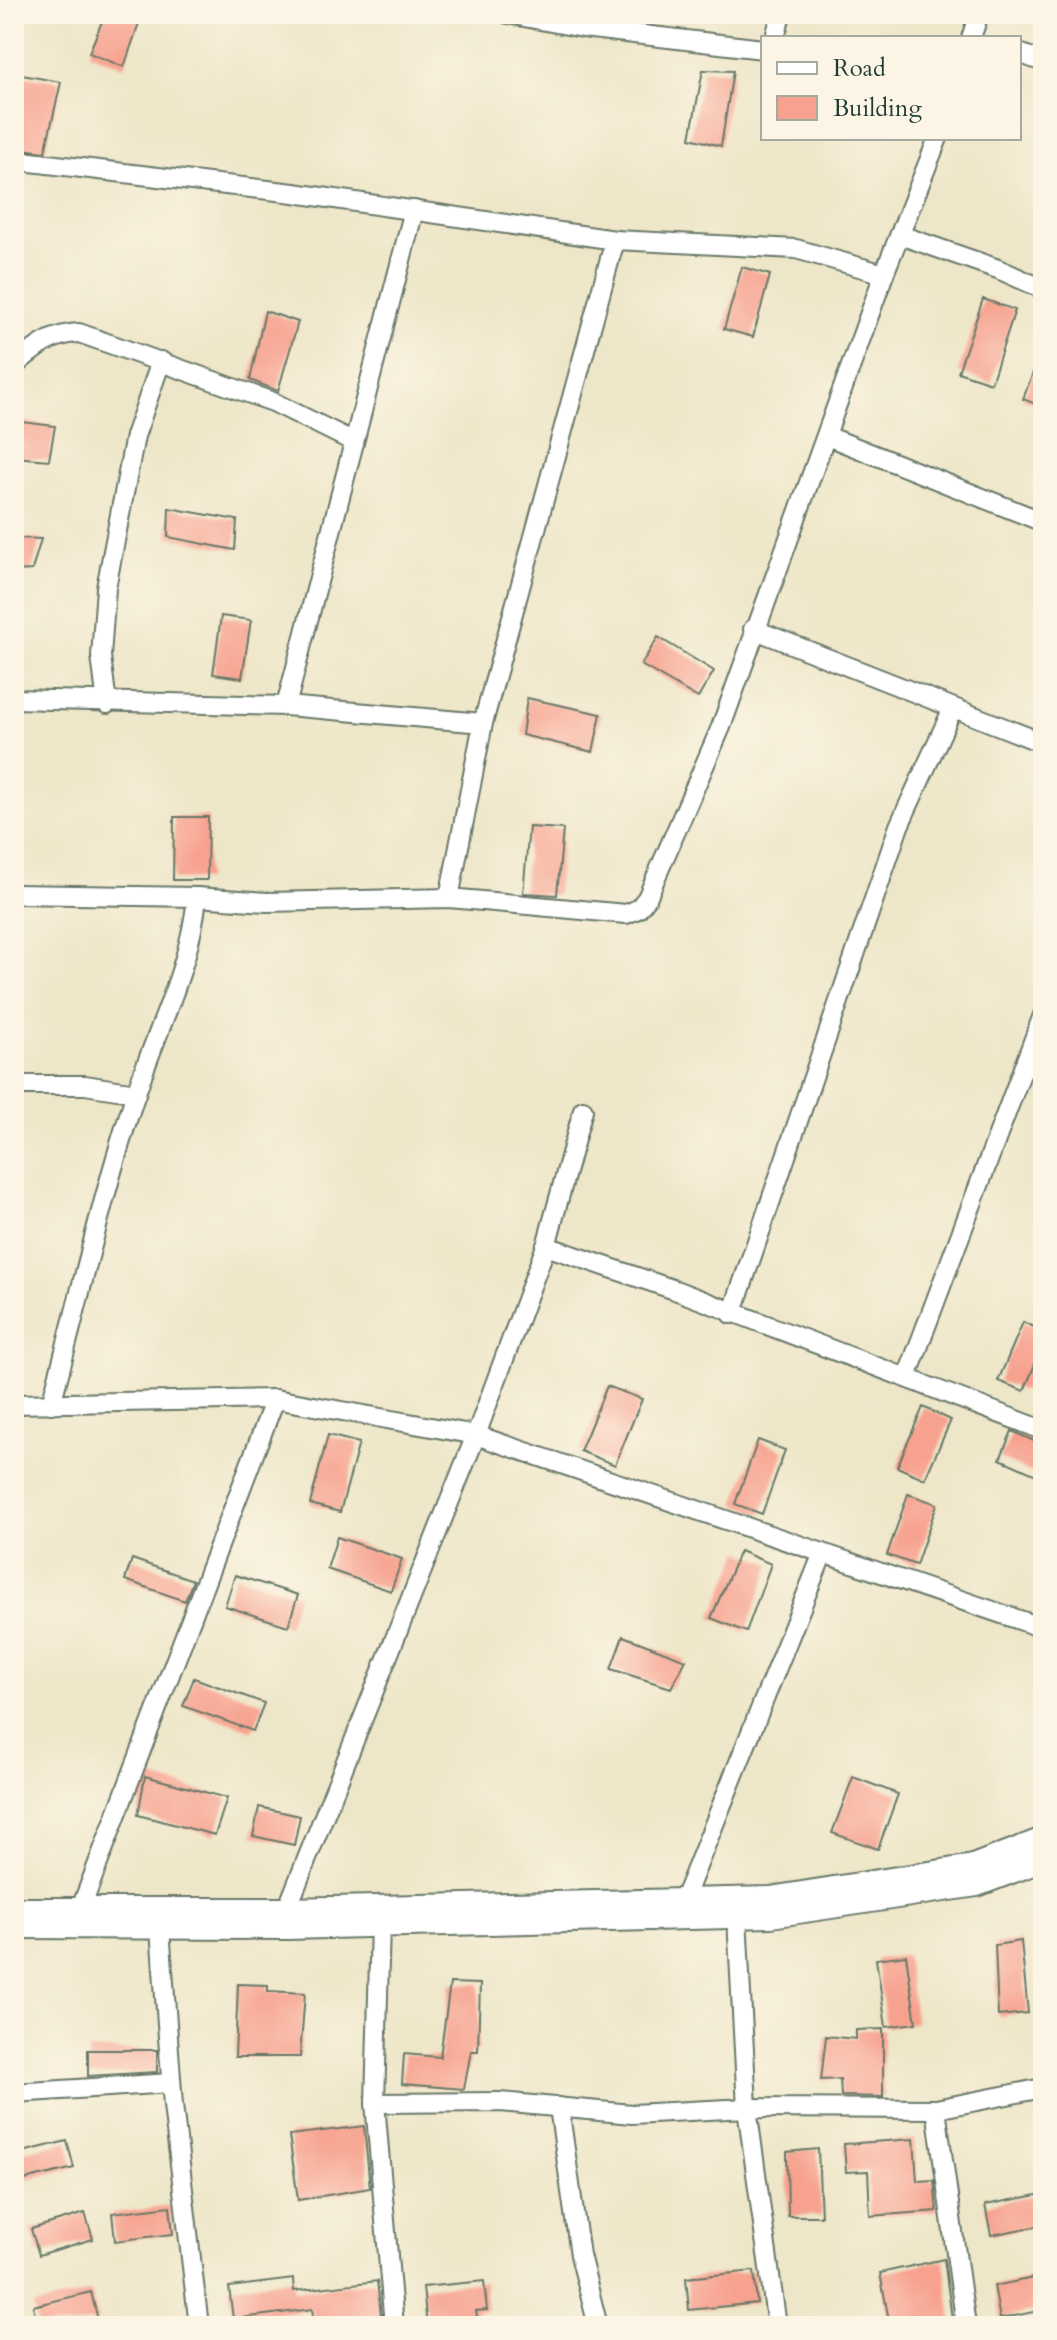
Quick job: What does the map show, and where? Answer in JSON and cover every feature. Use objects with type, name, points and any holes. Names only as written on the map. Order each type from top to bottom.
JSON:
[{"type":"street","points":[[508,14],[585,21],[761,49]]},
{"type":"street","points":[[776,36],[781,14]]},
{"type":"street","points":[[975,36],[979,14]]},
{"type":"street","points":[[1021,54],[1043,62]]},
{"type":"street","points":[[14,894],[197,897],[267,902],[449,898],[626,914],[638,909],[647,898],[721,727],[753,629],[827,436],[884,274],[937,140]]},
{"type":"street","points":[[14,160],[414,210],[615,240],[796,249],[884,274]]},
{"type":"street","points":[[286,706],[414,210]]},
{"type":"street","points":[[900,235],[998,269],[1043,289]]},
{"type":"street","points":[[449,898],[483,723],[615,240]]},
{"type":"street","points":[[14,366],[35,347],[59,334],[79,333],[273,402],[354,442]]},
{"type":"street","points":[[107,704],[101,656],[106,588],[135,436],[161,361]]},
{"type":"street","points":[[827,436],[1043,522]]},
{"type":"street","points":[[753,629],[1043,743]]},
{"type":"street","points":[[14,699],[107,704],[286,706],[483,723]]},
{"type":"street","points":[[732,1314],[899,826],[953,708]]},
{"type":"street","points":[[51,1404],[136,1093],[179,984],[194,930],[197,897]]},
{"type":"street","points":[[907,1377],[1043,1015]]},
{"type":"street","points":[[14,1085],[85,1085],[136,1093]]},
{"type":"street","points":[[287,1909],[476,1435],[546,1246],[583,1110]]},
{"type":"street","points":[[546,1246],[675,1290],[1043,1430]]},
{"type":"street","points":[[81,1908],[275,1399]]},
{"type":"street","points":[[14,1404],[275,1399],[476,1435],[1043,1627]]},
{"type":"street","points":[[684,1899],[823,1553]]},
{"type":"street","points":[[14,1909],[287,1909],[770,1898],[973,1866],[1043,1839]]},
{"type":"street","points":[[14,1927],[160,1929],[771,1916],[977,1885],[1043,1860]]},
{"type":"street","points":[[737,1917],[747,2108],[777,2326]]},
{"type":"street","points":[[380,1925],[375,2103],[394,2326]]},
{"type":"street","points":[[160,1929],[171,2083],[199,2326]]},
{"type":"street","points":[[14,2093],[171,2083]]},
{"type":"street","points":[[375,2103],[500,2102],[632,2114],[747,2108],[936,2109],[1043,2088]]},
{"type":"street","points":[[559,2107],[580,2255],[598,2326]]},
{"type":"street","points":[[936,2109],[966,2326]]},
{"type":"building","points":[[105,14],[142,14],[124,67],[89,53]]},
{"type":"building","points":[[703,70],[733,71],[721,146],[690,138]]},
{"type":"building","points":[[22,75],[61,82],[45,152],[14,148],[14,121]]},
{"type":"building","points":[[742,267],[770,275],[753,337],[724,329]]},
{"type":"building","points":[[983,299],[1015,310],[991,383],[958,372]]},
{"type":"building","points":[[265,311],[298,322],[278,391],[250,380]]},
{"type":"building","points":[[1043,350],[1043,407],[1023,399]]},
{"type":"building","points":[[14,421],[55,426],[49,460],[14,457]]},
{"type":"building","points":[[169,508],[237,520],[235,550],[168,537]]},
{"type":"building","points":[[14,538],[41,539],[32,570],[14,571]]},
{"type":"building","points":[[221,616],[251,620],[242,678],[213,674]]},
{"type":"building","points":[[658,637],[714,671],[698,698],[641,665]]},
{"type":"building","points":[[527,698],[601,714],[593,752],[522,735]]},
{"type":"building","points":[[174,817],[208,817],[207,880],[173,880]]},
{"type":"building","points":[[529,827],[563,829],[557,895],[523,893]]},
{"type":"building","points":[[1023,1322],[1043,1331],[1043,1345],[1024,1391],[998,1381]]},
{"type":"building","points":[[607,1386],[642,1399],[615,1465],[580,1451]]},
{"type":"building","points":[[923,1407],[951,1420],[925,1479],[897,1467]]},
{"type":"building","points":[[1012,1431],[1043,1445],[1043,1478],[1000,1459]]},
{"type":"building","points":[[328,1435],[359,1443],[340,1512],[310,1504]]},
{"type":"building","points":[[758,1440],[785,1450],[762,1514],[735,1504]]},
{"type":"building","points":[[908,1494],[937,1504],[916,1565],[887,1555]]},
{"type":"building","points":[[337,1537],[402,1559],[391,1591],[327,1569]]},
{"type":"building","points":[[740,1551],[771,1564],[746,1632],[711,1618]]},
{"type":"building","points":[[132,1559],[193,1580],[185,1601],[125,1580]]},
{"type":"building","points":[[235,1575],[298,1595],[288,1626],[225,1606]]},
{"type":"building","points":[[623,1636],[686,1660],[671,1688],[611,1669]]},
{"type":"building","points":[[194,1678],[264,1703],[253,1731],[183,1706]]},
{"type":"building","points":[[145,1776],[227,1798],[215,1835],[138,1815]]},
{"type":"building","points":[[853,1777],[898,1794],[878,1849],[832,1833]]},
{"type":"building","points":[[259,1807],[300,1816],[294,1845],[253,1836]]},
{"type":"building","points":[[1021,1941],[1028,2013],[998,2016],[995,1945]]},
{"type":"building","points":[[906,1955],[916,2023],[886,2027],[876,1959]]},
{"type":"building","points":[[450,1983],[480,1984],[478,2051],[471,2051],[464,2089],[402,2084],[404,2054],[440,2057]]},
{"type":"building","points":[[238,1984],[268,1985],[268,1991],[305,1993],[300,2057],[235,2057]]},
{"type":"building","points":[[883,2029],[883,2097],[841,2096],[840,2079],[821,2080],[826,2036],[856,2039],[856,2030]]},
{"type":"building","points":[[88,2050],[157,2050],[157,2072],[88,2076]]},
{"type":"building","points":[[364,2126],[370,2188],[298,2200],[289,2135]]},
{"type":"building","points":[[914,2139],[917,2181],[934,2180],[937,2211],[870,2216],[868,2171],[846,2172],[844,2144]]},
{"type":"building","points":[[67,2141],[74,2168],[20,2181],[14,2154]]},
{"type":"building","points":[[818,2149],[821,2216],[788,2216],[787,2152]]},
{"type":"building","points":[[1043,2194],[1043,2225],[991,2235],[985,2205]]},
{"type":"building","points":[[170,2206],[173,2234],[115,2241],[112,2213]]},
{"type":"building","points":[[85,2213],[93,2239],[39,2255],[31,2229]]},
{"type":"building","points":[[944,2259],[953,2326],[890,2326],[880,2273]]},
{"type":"building","points":[[754,2271],[757,2303],[689,2310],[686,2278]]},
{"type":"building","points":[[1043,2276],[1043,2310],[1000,2319],[994,2286]]},
{"type":"building","points":[[293,2279],[294,2291],[377,2281],[381,2315],[314,2323],[312,2309],[233,2319],[229,2287]]},
{"type":"building","points":[[484,2281],[487,2310],[476,2311],[479,2326],[427,2326],[423,2287]]},
{"type":"building","points":[[91,2292],[98,2320],[74,2326],[38,2326],[33,2306]]}]
